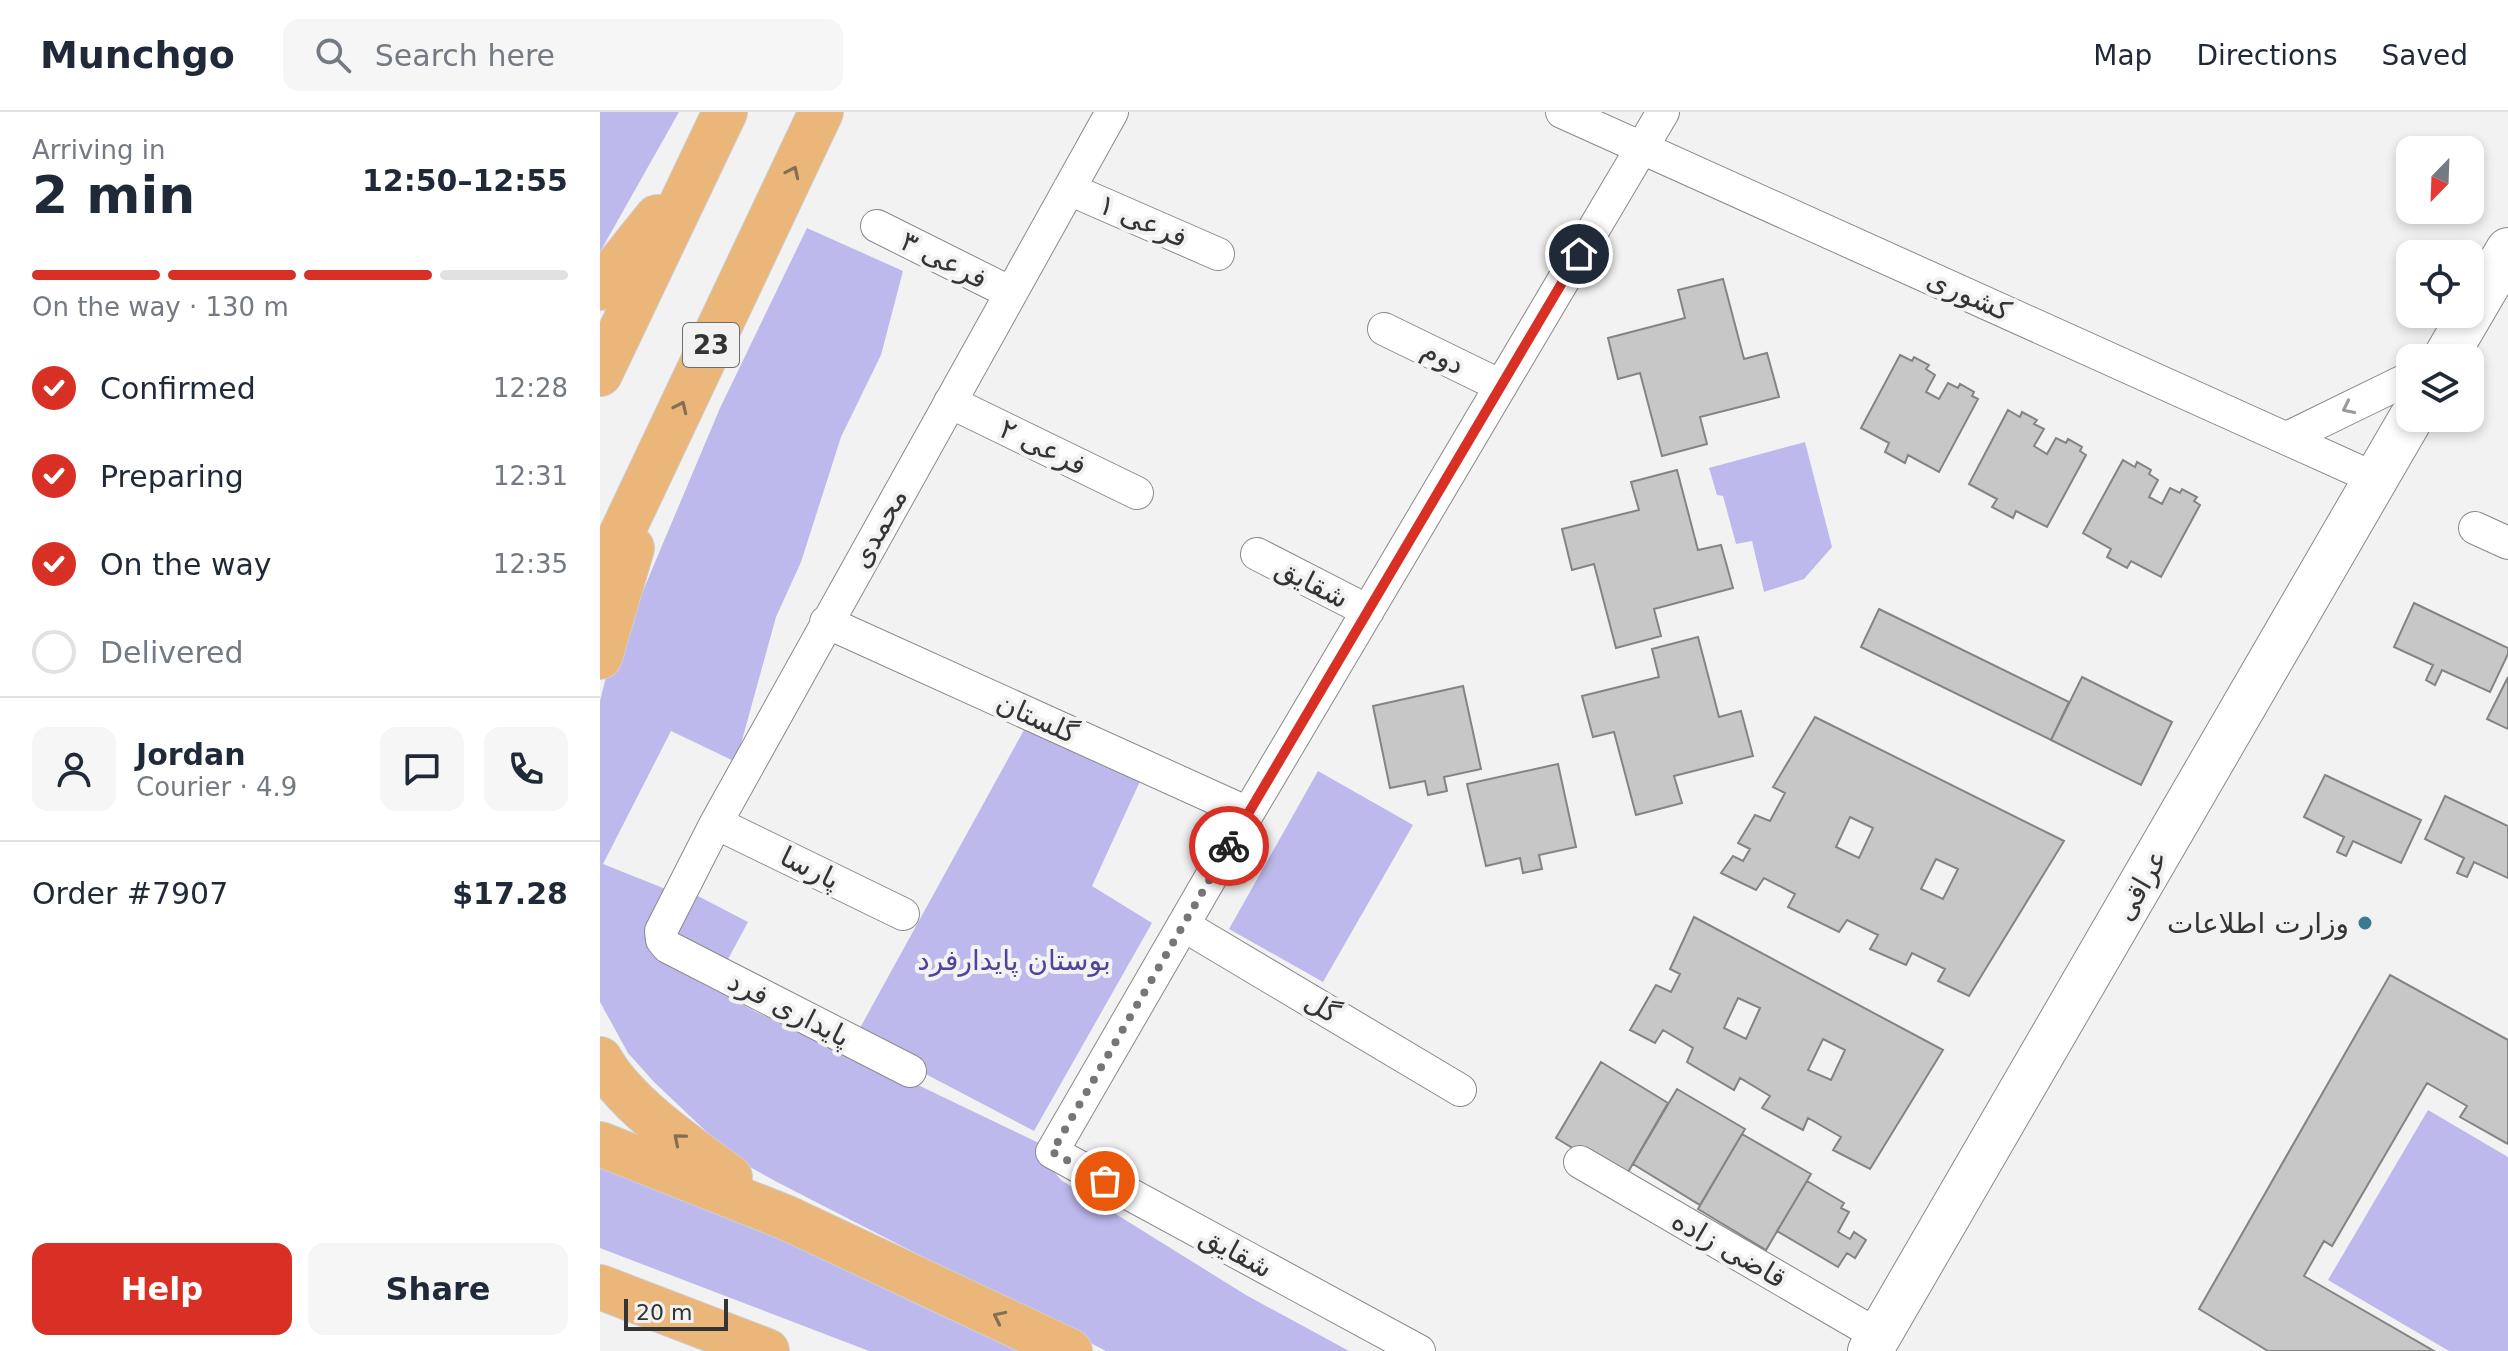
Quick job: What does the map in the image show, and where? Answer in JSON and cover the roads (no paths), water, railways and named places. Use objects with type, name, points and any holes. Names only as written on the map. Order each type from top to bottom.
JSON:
[{"type":"highway","points":[[600,374],[725,112]]},
{"type":"highway","name":"23","points":[[600,579],[821,112]]},
{"type":"highway","points":[[600,288],[706,155]]},
{"type":"highway","points":[[600,319],[706,155]]},
{"type":"highway","points":[[600,657],[659,455]]},
{"type":"highway","points":[[600,1059],[610,1078],[682,1143],[787,1218]]},
{"type":"highway","points":[[600,1144],[787,1218],[1070,1351]]},
{"type":"highway","points":[[600,1287],[767,1351]]},
{"type":"main road","points":[[2453,344],[2508,250]]},
{"type":"main road","name":"عراقی","points":[[1875,1344],[2403,432]]},
{"type":"street","name":"محمدی","points":[[668,947],[662,940],[661,931],[716,823],[1112,112]]},
{"type":"street","name":"کشوری","points":[[1562,112],[2376,479]]},
{"type":"street","points":[[1183,925],[1663,112]]},
{"type":"street","name":"فرعی ۱","points":[[1069,189],[1218,254]]},
{"type":"street","name":"فرعی ۳","points":[[877,226],[1011,293]]},
{"type":"street","name":"دوم","points":[[1384,329],[1501,386]]},
{"type":"street","points":[[2287,438],[2396,385]]},
{"type":"street","name":"فرعی ۲","points":[[950,402],[1137,493]]},
{"type":"street","points":[[2475,528],[2508,543]]},
{"type":"street","name":"شقایق","points":[[1257,554],[1368,611]]},
{"type":"street","name":"گلستان","points":[[826,622],[1248,813]]},
{"type":"street","name":"پارسا","points":[[716,823],[903,914]]},
{"type":"street","name":"شقایق","points":[[1183,925],[1052,1152],[1419,1351]]},
{"type":"street","name":"گل","points":[[1183,925],[1460,1090]]},
{"type":"street","name":"پایداری فرد","points":[[668,947],[910,1071]]},
{"type":"street","name":"قاضی زاده","points":[[1580,1162],[1875,1344]]},
{"type":"place","name":"وزارت اطلاعات","points":[[2365,923]]},
{"type":"park label","name":"بوستان پایدارفرد","points":[[1014,960]]}]
